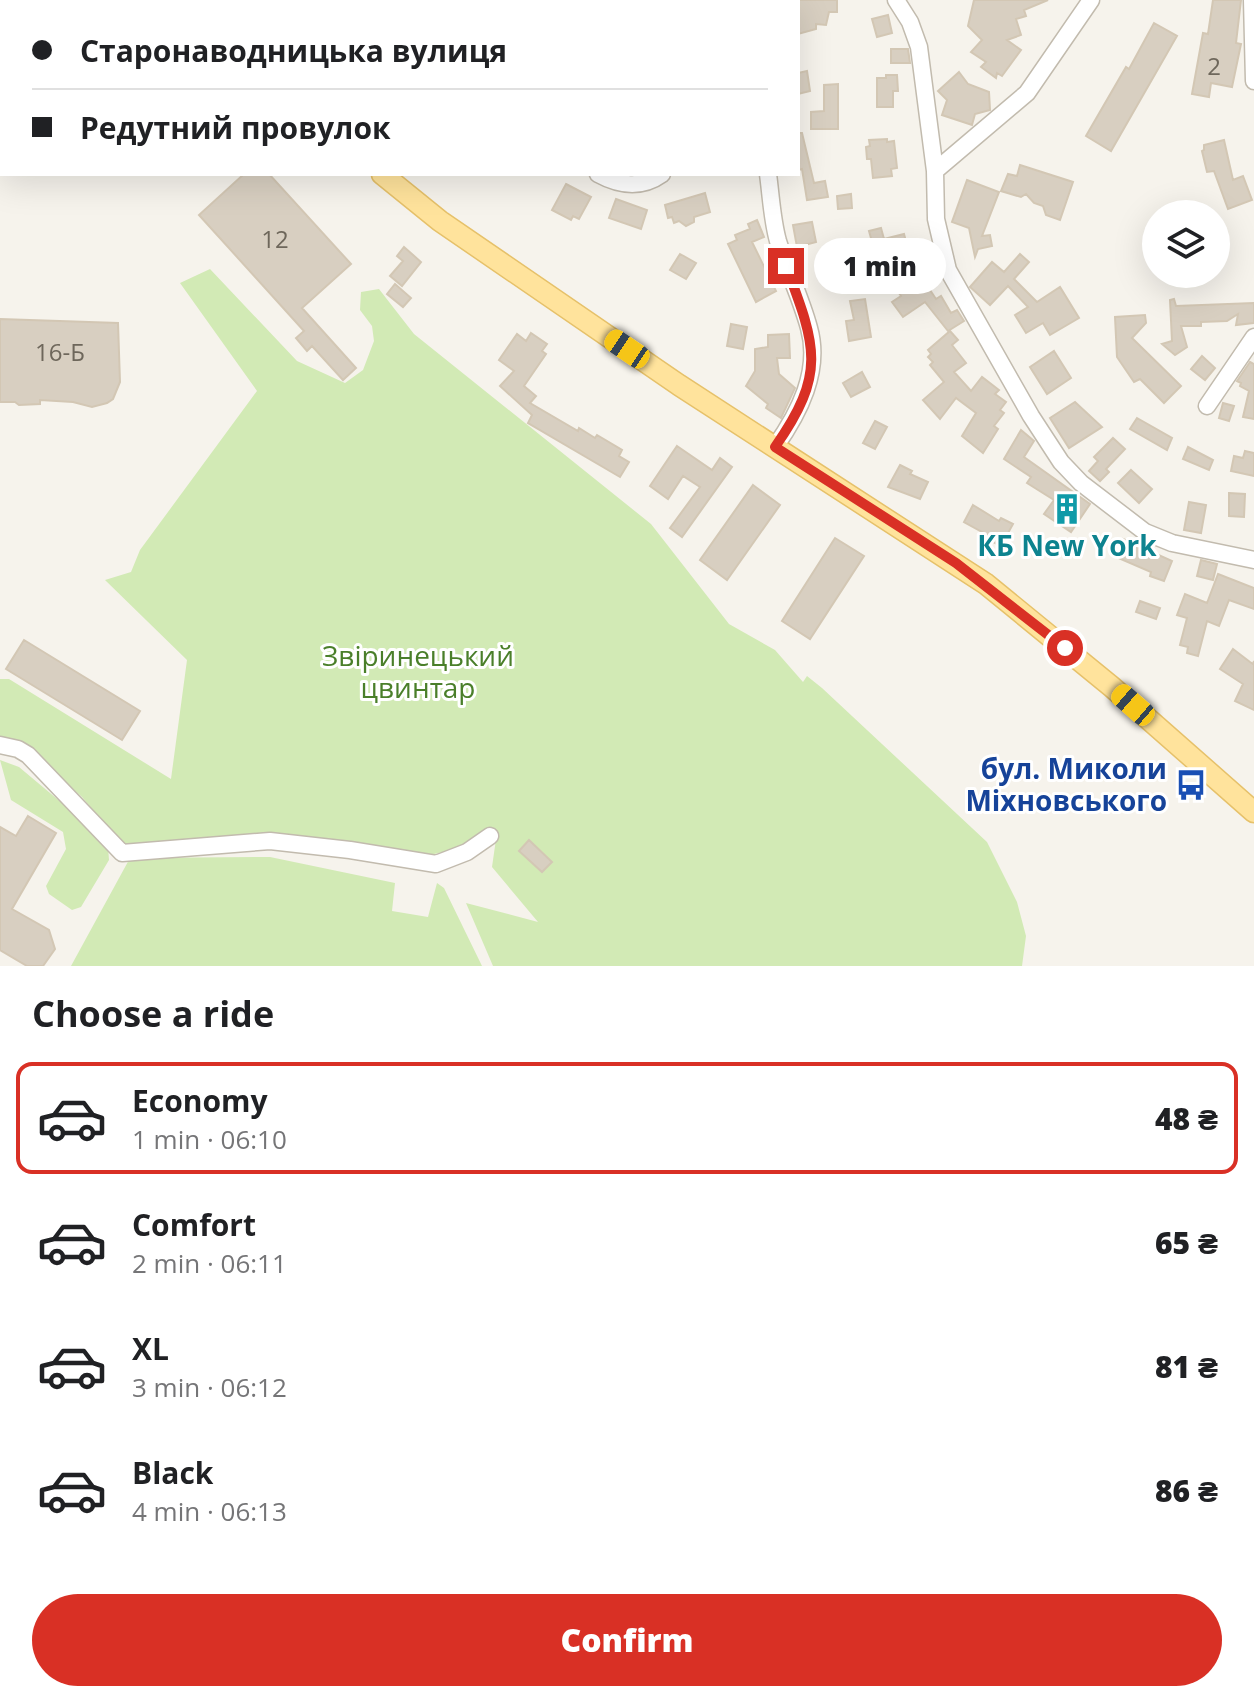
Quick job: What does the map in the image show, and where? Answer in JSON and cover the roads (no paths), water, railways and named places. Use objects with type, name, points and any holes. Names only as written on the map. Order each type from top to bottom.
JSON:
[{"type":"main road","points":[[385,176],[470,242],[986,584],[1112,687],[1254,812]]},
{"type":"street","points":[[896,0],[910,22],[919,47],[935,171],[936,219],[948,270],[1031,416],[1061,462],[1081,483],[1145,532],[1172,543],[1254,560]]},
{"type":"street","points":[[935,171],[1027,93],[1091,0]]},
{"type":"street","points":[[1252,0],[1254,81]]},
{"type":"street","points":[[602,176],[632,185],[650,183],[659,176]]},
{"type":"street","points":[[768,176],[776,236],[809,328],[813,353],[800,408],[775,447]]},
{"type":"street","points":[[1207,406],[1254,337]]},
{"type":"street","points":[[0,745],[28,755],[122,853],[270,841],[436,864],[467,852],[490,836]]},
{"type":"place","name":"КБ New York","points":[[1067,509]]},
{"type":"place","name":"бул. Миколи Міхновського","points":[[1191,785]]},
{"type":"park label","name":"Звіринецький цвинтар","points":[[418,672]]}]
